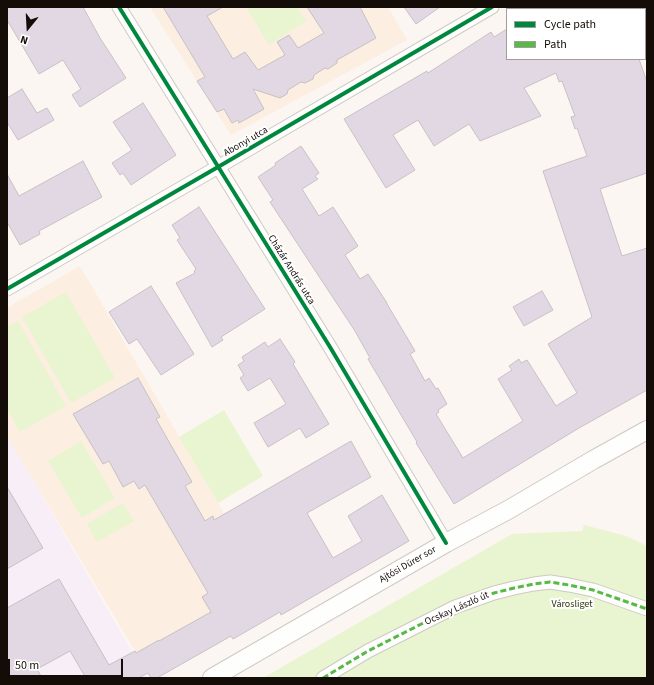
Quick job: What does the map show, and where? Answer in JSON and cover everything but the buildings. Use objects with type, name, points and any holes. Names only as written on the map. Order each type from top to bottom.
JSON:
[{"type":"street","name":"Cházár András utca","points":[[119,7],[330,347],[446,543]]},
{"type":"street","name":"Abonyi utca","points":[[7,288],[492,7]]},
{"type":"street","name":"Ajtósi Dürer sor","points":[[212,678],[446,543],[508,510],[647,430]]},
{"type":"street","name":"Ocskay László út","points":[[323,678],[368,651],[455,607],[494,593],[514,588],[550,582],[593,590],[647,609]]},
{"type":"shaded area","points":[[150,7],[388,7],[407,40],[231,135]]},
{"type":"shaded area","points":[[80,266],[237,536],[231,636],[157,678],[151,678],[7,436],[7,308]]},
{"type":"shaded area","points":[[7,435],[147,678],[7,678]]},
{"type":"green space","points":[[246,7],[297,7],[306,21],[269,45]]},
{"type":"green space","points":[[66,292],[115,378],[71,403],[22,317]]},
{"type":"green space","points":[[18,321],[66,406],[20,432],[7,409],[7,327]]},
{"type":"green space","points":[[224,410],[263,476],[218,503],[179,437]]},
{"type":"green space","points":[[81,441],[115,498],[82,518],[48,461]]},
{"type":"green space","points":[[123,503],[134,521],[97,542],[87,524]]},
{"type":"green space","name":"Városliget","points":[[584,525],[626,536],[647,546],[647,678],[263,678],[512,534],[582,531]]},
{"type":"marked path","points":[[323,678],[368,651],[455,607],[494,593],[514,588],[550,582],[593,590],[647,609]]},
{"type":"cycle path","points":[[119,7],[330,347],[446,543]]},
{"type":"cycle path","points":[[7,289],[492,7]]}]
